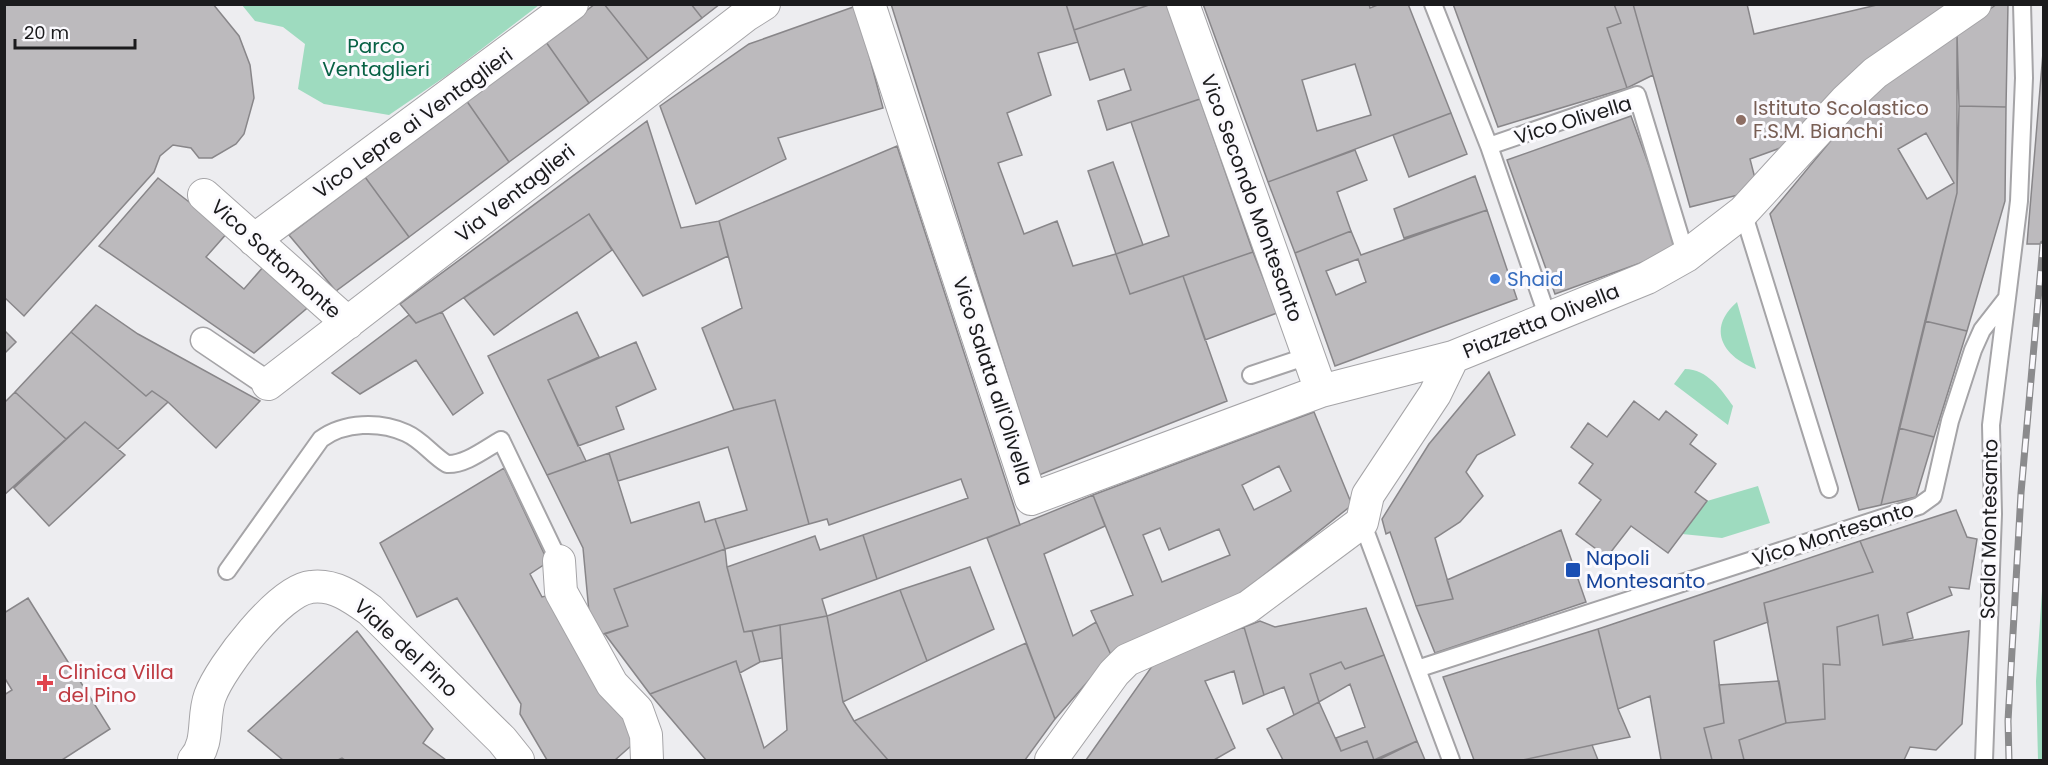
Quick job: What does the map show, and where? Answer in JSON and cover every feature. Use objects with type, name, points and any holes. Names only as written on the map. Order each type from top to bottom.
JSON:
[{"type":"street","name":"Vico Lepre ai Ventaglieri","points":[[254,240],[572,4]]},
{"type":"street","name":"Via Ventaglieri","points":[[268,384],[745,16],[764,4]]},
{"type":"street","name":"Vico Salata all'Olivella","points":[[869,4],[1031,499],[1321,391]]},
{"type":"street","name":"Vico Secondo Montesanto","points":[[1183,4],[1321,391]]},
{"type":"street","name":"Piazzetta Olivella","points":[[1321,391],[1453,357],[1647,278],[1686,256],[1743,212],[1845,101],[1875,74],[1975,4]]},
{"type":"street","name":"Vico Sottomonte","points":[[204,195],[348,323]]},
{"type":"street","points":[[203,340],[268,384]]},
{"type":"street","points":[[1051,760],[1114,673],[1127,660],[1248,607],[1362,522],[1368,495],[1435,394],[1453,357]]},
{"type":"street","points":[[559,561],[561,592],[612,684],[637,711],[646,735],[647,760]]},
{"type":"street","name":"Viale del Pino","points":[[194,760],[205,744],[204,719],[224,668],[285,600],[299,590],[323,586],[346,594],[370,610],[502,740],[518,760]]},
{"type":"lane","points":[[1433,4],[1489,146],[1548,318]]},
{"type":"lane","points":[[2007,298],[2019,201],[2024,78],[2022,4]]},
{"type":"lane","name":"Vico Olivella","points":[[1489,146],[1637,95],[1686,256]]},
{"type":"lane","points":[[1743,212],[1829,489]]},
{"type":"lane","name":"Vico Montesanto","points":[[1418,669],[1928,502],[1933,496],[1950,421],[1973,350],[1982,330],[2007,298]]},
{"type":"lane","name":"Scala Montesanto","points":[[1984,760],[1993,514],[1991,425],[2007,298]]},
{"type":"lane","points":[[1251,375],[1308,356]]},
{"type":"lane","points":[[227,571],[321,439],[332,431],[360,425],[405,432],[447,464],[460,462],[501,440],[559,561]]},
{"type":"lane","points":[[1362,522],[1451,760]]},
{"type":"green space","name":"Parco Ventaglieri","points":[[242,5],[539,5],[449,74],[389,115],[324,104],[298,89],[305,44],[283,27],[255,21]]},
{"type":"green space","points":[[1737,302],[1756,369],[1735,357],[1727,350],[1723,341],[1722,322]]},
{"type":"green space","points":[[1685,369],[1707,376],[1724,393],[1733,406],[1728,425],[1674,384]]},
{"type":"green space","points":[[1758,486],[1770,523],[1722,538],[1682,534],[1707,501]]},
{"type":"green space","points":[[2043,576],[2044,760],[2038,760],[2036,681]]},
{"type":"building","points":[[4,4],[213,4],[239,36],[250,65],[254,98],[244,134],[236,144],[212,158],[199,158],[191,148],[173,145],[160,156],[154,172],[24,316],[4,297]]},
{"type":"building","points":[[595,4],[604,4],[648,59],[589,103],[546,42]]},
{"type":"building","points":[[604,4],[691,4],[702,18],[648,59]]},
{"type":"building","points":[[691,4],[720,4],[702,18]]},
{"type":"building","points":[[891,4],[1066,4],[1078,42],[1038,53],[1051,95],[1007,113],[1022,155],[998,163],[1024,234],[1057,221],[1073,266],[1116,254],[1130,294],[1183,276],[1227,401],[1039,475]]},
{"type":"building","points":[[1066,4],[1152,4],[1074,30]]},
{"type":"building","points":[[1152,4],[1169,4],[1200,99],[1107,130],[1098,101],[1131,90],[1124,69],[1090,80],[1074,30]]},
{"type":"building","points":[[1203,4],[1369,4],[1370,8],[1380,4],[1408,4],[1451,113],[1268,182]],"holes":[[[1355,64],[1371,115],[1317,131],[1302,80]]]},
{"type":"building","points":[[1453,4],[1614,4],[1621,23],[1607,28],[1627,88],[1498,127]]},
{"type":"building","points":[[1614,4],[1633,4],[1653,75],[1627,88],[1607,28],[1621,23]]},
{"type":"building","name":"Istituto Scolastico F.S.M. Bianchi","points":[[1633,4],[1747,4],[1754,34],[1881,4],[1953,4],[1786,146],[1750,159],[1758,190],[1690,207]]},
{"type":"building","points":[[1997,4],[2008,4],[2006,107],[1959,106],[1957,33]]},
{"type":"building","points":[[856,6],[883,108],[778,138],[786,159],[696,204],[660,106],[749,44]]},
{"type":"building","points":[[1957,33],[1957,193],[1881,505],[1859,510],[1770,214],[1862,103],[1860,101]],"holes":[[[1926,133],[1954,183],[1927,199],[1898,149]]]},
{"type":"building","points":[[2044,41],[2044,244],[2027,244]]},
{"type":"building","points":[[546,42],[589,103],[509,162],[466,100]]},
{"type":"building","points":[[1200,99],[1253,252],[1130,294],[1116,254],[1169,236],[1131,122]]},
{"type":"building","points":[[466,100],[509,162],[409,237],[365,177]]},
{"type":"building","points":[[1959,106],[2006,107],[2005,201],[1967,331],[1925,321],[1957,193]]},
{"type":"building","points":[[1451,113],[1467,154],[1409,177],[1393,135]]},
{"type":"building","points":[[1631,116],[1679,249],[1555,294],[1507,160]]},
{"type":"building","points":[[647,121],[681,228],[719,221],[728,256],[643,296],[589,214],[442,312],[416,323],[400,304]]},
{"type":"building","points":[[897,146],[1020,525],[877,579],[863,535],[968,498],[961,479],[829,525],[827,519],[809,524],[775,400],[734,410],[702,328],[742,308],[719,221]]},
{"type":"building","points":[[1355,150],[1367,180],[1337,192],[1351,231],[1295,253],[1268,182]]},
{"type":"building","points":[[1113,162],[1143,245],[1116,254],[1088,171]]},
{"type":"building","points":[[1475,176],[1487,210],[1404,238],[1394,209]]},
{"type":"building","points":[[365,177],[409,237],[336,291],[289,235]]},
{"type":"building","points":[[158,178],[228,232],[206,257],[244,289],[264,266],[312,304],[254,353],[99,246]]},
{"type":"building","points":[[1487,210],[1517,299],[1335,366],[1295,253],[1351,231],[1361,255]],"holes":[[[1358,259],[1366,282],[1336,295],[1326,271]]]},
{"type":"building","points":[[589,214],[612,250],[494,335],[464,298]]},
{"type":"building","points":[[1253,252],[1277,313],[1205,340],[1183,276]]},
{"type":"building","points":[[96,305],[138,334],[260,401],[216,448],[168,402],[152,391],[146,396],[71,332]]},
{"type":"building","points":[[442,312],[483,393],[453,415],[416,360],[360,394],[332,373],[409,315],[416,323]]},
{"type":"building","points":[[577,312],[599,357],[548,380],[586,461],[547,475],[488,356]]},
{"type":"building","points":[[1925,321],[1967,331],[1934,437],[1899,428]]},
{"type":"building","points":[[4,330],[16,342],[4,354]]},
{"type":"building","points":[[71,332],[146,396],[152,391],[168,402],[118,449],[85,422],[66,439],[15,392]]},
{"type":"building","points":[[636,342],[656,389],[616,407],[624,429],[578,446],[548,380]]},
{"type":"building","points":[[1489,372],[1515,435],[1477,455],[1466,472],[1483,496],[1460,522],[1435,538],[1453,599],[1416,606],[1390,532],[1386,534],[1382,519],[1429,444]]},
{"type":"building","points":[[15,392],[66,439],[4,495],[4,403]]},
{"type":"building","points":[[775,400],[809,524],[725,549],[715,519],[747,510],[728,447],[618,481],[609,453],[734,410]]},
{"type":"building","name":"Napoli Montesanto","points":[[1634,401],[1659,420],[1666,411],[1697,435],[1690,444],[1716,464],[1695,492],[1707,501],[1668,553],[1631,526],[1607,557],[1576,534],[1601,500],[1579,483],[1593,464],[1571,447],[1588,423],[1607,437]]},
{"type":"building","points":[[1314,412],[1352,505],[1230,602],[1111,655],[1091,611],[1133,595],[1093,495]],"holes":[[[1279,466],[1291,491],[1254,510],[1242,485]],[[1160,528],[1169,550],[1219,529],[1230,555],[1162,582],[1143,535]]]},
{"type":"building","points":[[85,422],[125,455],[49,526],[14,488]]},
{"type":"building","points":[[1899,428],[1934,437],[1916,497],[1881,505]]},
{"type":"building","points":[[609,453],[631,523],[699,502],[705,522],[715,519],[725,549],[614,589],[628,626],[597,636],[589,612],[583,548],[547,475]]},
{"type":"building","points":[[504,468],[548,562],[530,574],[542,597],[550,595],[628,717],[632,745],[615,760],[547,760],[520,714],[521,704],[457,598],[417,617],[380,543]]},
{"type":"building","points":[[1093,495],[1105,526],[1044,554],[1073,636],[1096,622],[1111,655],[1055,719],[987,538]]},
{"type":"building","points":[[1956,510],[1967,537],[1977,539],[1969,589],[1949,587],[1952,595],[1907,613],[1913,638],[1883,645],[1878,615],[1837,627],[1840,665],[1823,664],[1825,719],[1786,723],[1764,603],[1873,572],[1860,541]]},
{"type":"building","points":[[1561,530],[1586,602],[1435,653],[1416,606],[1453,599],[1447,580]]},
{"type":"building","points":[[863,535],[877,579],[822,599],[827,616],[744,632],[727,567],[815,536],[820,550]]},
{"type":"building","points":[[1860,541],[1873,572],[1764,603],[1768,622],[1714,641],[1724,723],[1704,728],[1712,760],[1661,760],[1650,696],[1618,709],[1598,629]]},
{"type":"building","points":[[725,549],[727,567],[744,632],[752,631],[760,662],[740,673],[736,661],[650,694],[605,634],[628,626],[614,589]]},
{"type":"building","points":[[970,567],[994,629],[927,661],[900,590]]},
{"type":"building","points":[[900,590],[927,661],[843,702],[827,616]]},
{"type":"building","name":"Clinica Villa del Pino","points":[[28,598],[110,729],[62,760],[4,760],[4,695],[12,690],[4,677],[4,613]]},
{"type":"building","points":[[1366,608],[1384,655],[1345,669],[1341,662],[1310,674],[1319,702],[1294,715],[1284,687],[1264,695],[1244,627],[1260,621],[1275,627]]},
{"type":"building","points":[[1878,615],[1883,645],[1969,631],[1962,724],[1936,750],[1910,747],[1904,760],[1744,760],[1739,740],[1786,723],[1825,719],[1823,664],[1840,665],[1837,627]]},
{"type":"building","points":[[827,616],[843,702],[854,721],[888,760],[706,760],[650,694],[736,661],[764,748],[787,730],[780,625]]},
{"type":"building","points":[[780,625],[782,658],[760,662],[752,631]]},
{"type":"building","points":[[1244,627],[1264,695],[1243,704],[1234,671],[1205,681],[1235,748],[1214,760],[1086,760],[1155,662]]},
{"type":"building","points":[[1598,629],[1618,709],[1630,737],[1523,760],[1474,760],[1443,677]]},
{"type":"building","points":[[357,631],[433,729],[423,743],[446,760],[345,760],[342,758],[338,760],[283,760],[248,731]]},
{"type":"building","points":[[1026,643],[1055,719],[1025,760],[888,760],[854,721]]},
{"type":"building","points":[[1384,655],[1417,741],[1374,760],[1367,741],[1341,751],[1336,738],[1365,727],[1350,684],[1319,702],[1310,674],[1341,662],[1345,669]]},
{"type":"building","points":[[1779,681],[1786,723],[1739,740],[1744,760],[1712,760],[1704,728],[1724,723],[1719,685]]},
{"type":"building","points":[[1319,702],[1341,751],[1367,741],[1374,760],[1283,760],[1267,729]]},
{"type":"building","points":[[1417,741],[1425,760],[1378,760]]},
{"type":"building","points":[[1592,745],[1598,760],[1523,760]]},
{"type":"railway","points":[[2009,760],[2008,721],[2021,493],[2043,244]]},
{"type":"place","name":"Istituto Scolastico F.S.M. Bianchi","points":[[1741,120]]},
{"type":"place","name":"Shaid","points":[[1495,279]]},
{"type":"place","name":"Napoli Montesanto","points":[[1573,570]]},
{"type":"place","name":"Clinica Villa del Pino","points":[[45,683]]}]
